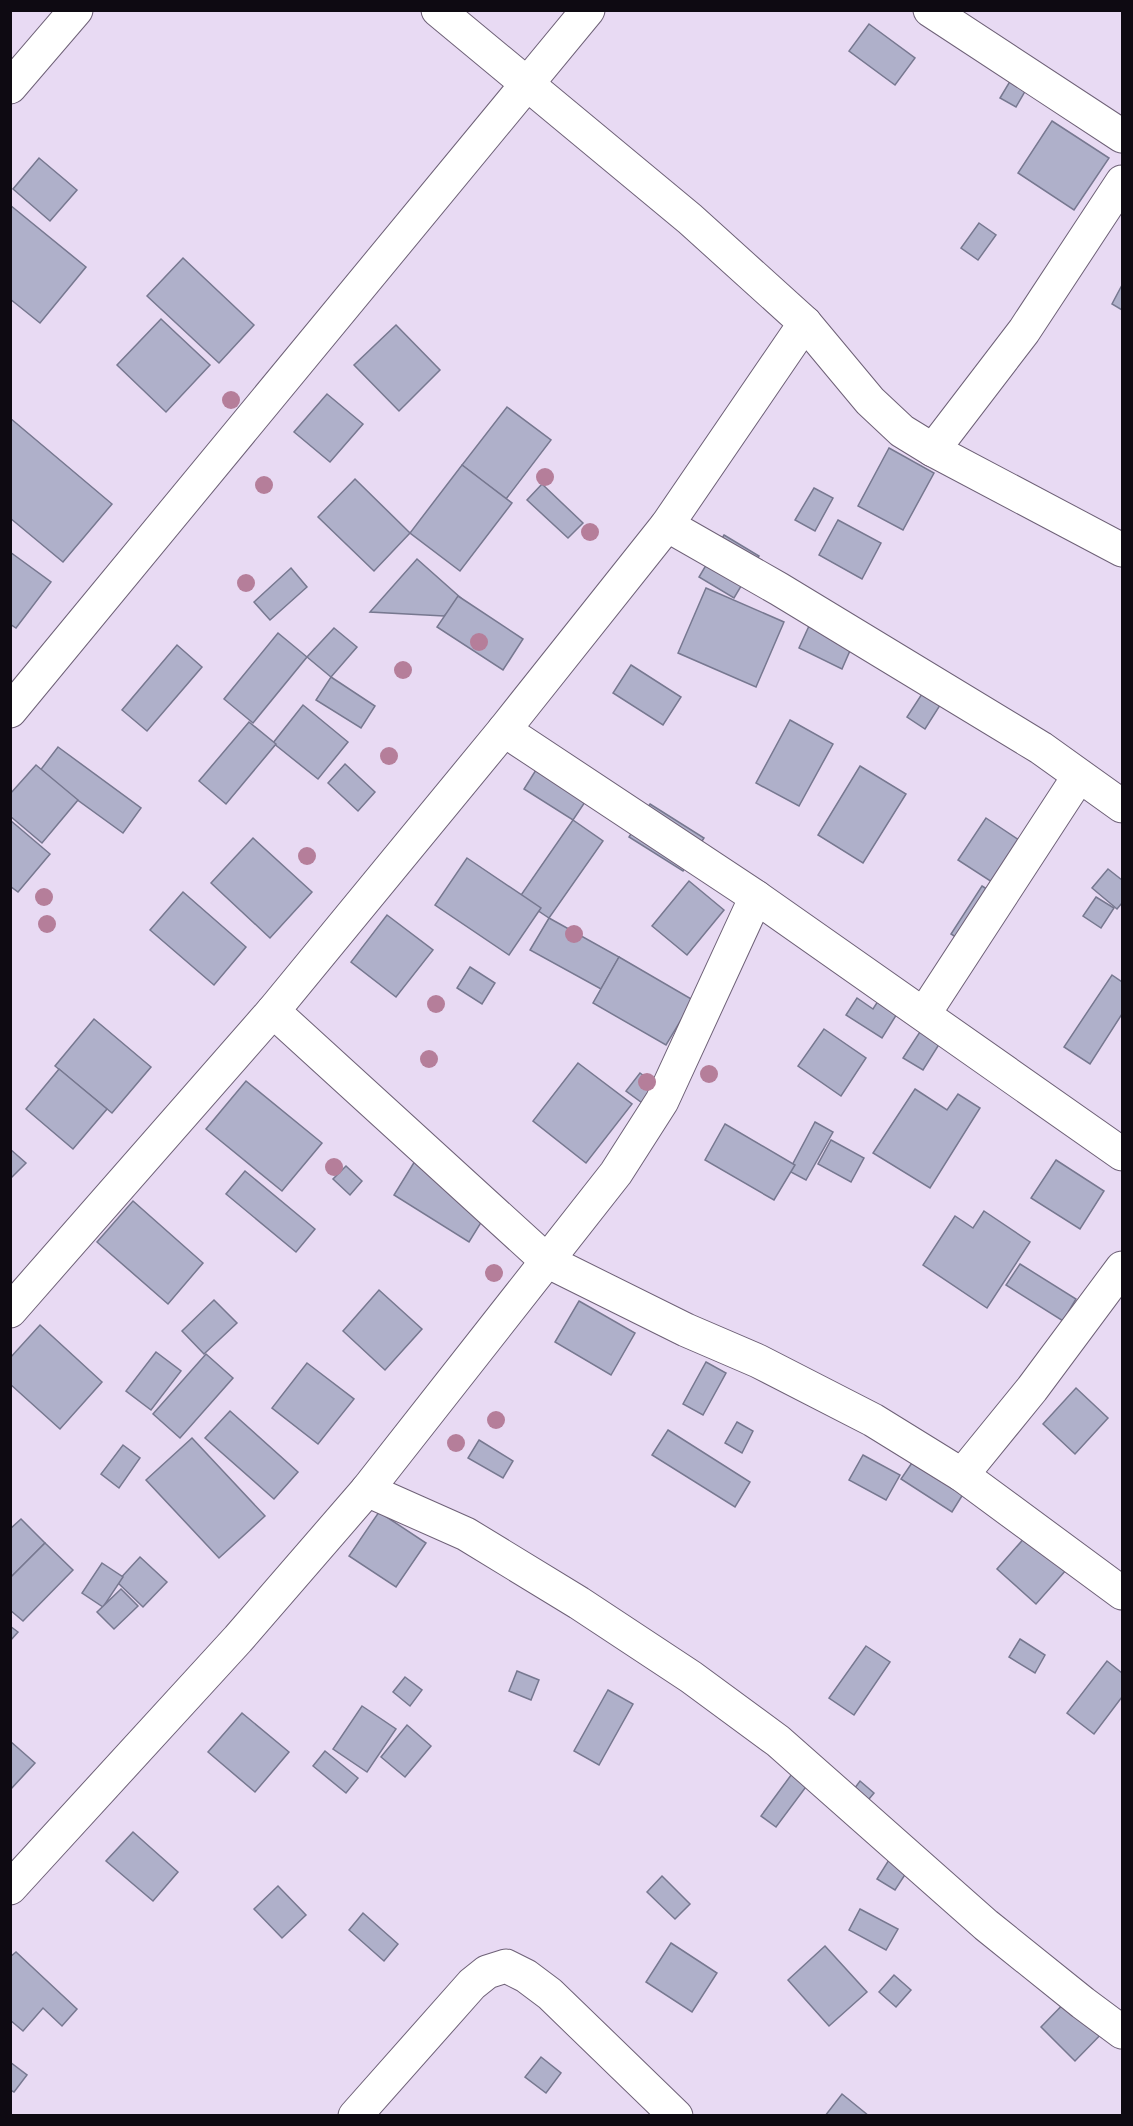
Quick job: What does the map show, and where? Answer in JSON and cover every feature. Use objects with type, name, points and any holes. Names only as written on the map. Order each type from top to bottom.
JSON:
[{"type":"street","points":[[10,87],[76,10]]},
{"type":"street","points":[[438,10],[690,219],[805,323],[870,401],[902,432],[1122,550]]},
{"type":"street","points":[[10,711],[588,10]]},
{"type":"street","points":[[930,10],[1122,136]]},
{"type":"street","points":[[933,450],[1024,331],[1122,182]]},
{"type":"street","points":[[10,1311],[273,1011],[504,730],[666,525],[805,323]]},
{"type":"street","points":[[666,525],[779,589],[1041,748],[1122,806]]},
{"type":"street","points":[[504,730],[756,897],[1122,1154]]},
{"type":"street","points":[[924,1014],[1079,776]]},
{"type":"street","points":[[10,1888],[238,1639],[367,1490],[616,1173],[662,1101],[756,897]]},
{"type":"street","points":[[273,1011],[547,1261],[686,1330],[758,1361],[862,1414],[962,1475],[1122,1593]]},
{"type":"street","points":[[962,1475],[1032,1389],[1122,1268]]},
{"type":"street","points":[[367,1490],[466,1534],[579,1603],[691,1677],[778,1741],[986,1925],[1122,2032]]},
{"type":"street","points":[[355,2115],[472,1984],[487,1972],[506,1966],[526,1976],[550,1994],[676,2115]]},
{"type":"building","points":[[869,24],[915,58],[895,85],[849,51]]},
{"type":"building","points":[[1015,73],[1031,81],[1016,107],[1000,98]]},
{"type":"building","points":[[1052,121],[1109,158],[1074,210],[1018,173]]},
{"type":"building","points":[[39,158],[77,190],[50,221],[13,189]]},
{"type":"building","points":[[10,205],[86,267],[40,323],[10,299]]},
{"type":"building","points":[[979,223],[996,235],[978,260],[961,248]]},
{"type":"building","points":[[183,258],[254,325],[219,363],[147,296]]},
{"type":"building","points":[[1122,285],[1122,310],[1112,304]]},
{"type":"building","points":[[161,319],[210,365],[166,412],[117,365]]},
{"type":"building","points":[[396,325],[440,370],[399,411],[354,365]]},
{"type":"building","points":[[327,394],[363,424],[330,462],[294,432]]},
{"type":"building","points":[[507,407],[551,440],[506,499],[462,465]]},
{"type":"building","points":[[10,418],[112,504],[63,562],[10,518]]},
{"type":"building","points":[[889,448],[934,473],[903,530],[858,506]]},
{"type":"building","points":[[462,465],[512,503],[460,571],[410,533]]},
{"type":"building","points":[[355,479],[410,533],[374,571],[318,517]]},
{"type":"building","points":[[542,484],[583,523],[568,538],[527,500]]},
{"type":"building","points":[[814,488],[833,498],[815,531],[795,520]]},
{"type":"building","points":[[838,520],[881,543],[862,579],[819,555]]},
{"type":"building","points":[[724,535],[759,556],[734,598],[699,577]]},
{"type":"building","points":[[10,552],[51,582],[16,628],[10,624]]},
{"type":"building","points":[[417,559],[462,599],[444,616],[370,612]]},
{"type":"building","points":[[291,568],[307,587],[270,620],[254,602]]},
{"type":"building","points":[[706,588],[784,622],[756,687],[678,653]]},
{"type":"building","points":[[458,596],[523,639],[503,670],[437,627]]},
{"type":"building","points":[[809,626],[852,646],[842,669],[799,648]]},
{"type":"building","points":[[334,628],[357,647],[331,677],[307,657]]},
{"type":"building","points":[[278,633],[307,657],[253,723],[224,699]]},
{"type":"building","points":[[177,645],[202,667],[147,731],[122,710]]},
{"type":"building","points":[[631,665],[681,697],[663,725],[613,693]]},
{"type":"building","points":[[331,677],[375,706],[361,728],[316,700]]},
{"type":"building","points":[[931,680],[949,691],[925,729],[907,717]]},
{"type":"building","points":[[303,705],[348,742],[318,779],[273,743]]},
{"type":"building","points":[[790,720],[833,744],[799,806],[756,783]]},
{"type":"building","points":[[249,722],[276,744],[226,804],[199,781]]},
{"type":"building","points":[[58,747],[141,808],[123,833],[39,772]]},
{"type":"building","points":[[541,762],[591,793],[573,820],[524,789]]},
{"type":"building","points":[[345,764],[375,792],[358,811],[328,783]]},
{"type":"building","points":[[36,765],[78,800],[42,843],[10,816],[10,794]]},
{"type":"building","points":[[860,766],[906,794],[863,863],[818,835]]},
{"type":"building","points":[[650,804],[704,838],[683,871],[629,837]]},
{"type":"building","points":[[986,818],[1022,842],[995,884],[958,860]]},
{"type":"building","points":[[10,820],[50,854],[18,892],[10,886]]},
{"type":"building","points":[[573,820],[603,841],[549,918],[519,898]]},
{"type":"building","points":[[253,838],[312,892],[270,938],[211,883]]},
{"type":"building","points":[[467,858],[541,908],[509,955],[435,905]]},
{"type":"building","points":[[1108,869],[1122,880],[1122,903],[1117,909],[1092,888]]},
{"type":"building","points":[[689,881],[724,910],[687,955],[652,926]]},
{"type":"building","points":[[982,886],[1001,898],[970,946],[951,934]]},
{"type":"building","points":[[183,892],[246,947],[214,985],[150,930]]},
{"type":"building","points":[[1096,897],[1114,908],[1101,928],[1083,916]]},
{"type":"building","points":[[387,915],[433,950],[396,997],[351,962]]},
{"type":"building","points":[[549,918],[619,957],[601,989],[530,950]]},
{"type":"building","points":[[619,957],[693,1000],[666,1045],[593,1003]]},
{"type":"building","points":[[470,967],[495,983],[482,1004],[457,988]]},
{"type":"building","points":[[1112,975],[1122,982],[1122,1014],[1090,1064],[1064,1047]]},
{"type":"building","points":[[889,984],[908,996],[882,1038],[846,1015],[857,998],[873,1009]]},
{"type":"building","points":[[931,1015],[950,1027],[923,1070],[903,1058]]},
{"type":"building","points":[[94,1019],[151,1067],[112,1113],[55,1066]]},
{"type":"building","points":[[824,1029],[866,1058],[841,1096],[798,1066]]},
{"type":"building","points":[[578,1063],[632,1104],[586,1163],[533,1121]]},
{"type":"building","points":[[59,1069],[107,1109],[73,1149],[26,1109]]},
{"type":"building","points":[[640,1073],[659,1087],[645,1105],[626,1091]]},
{"type":"building","points":[[246,1081],[322,1143],[282,1191],[206,1129]]},
{"type":"building","points":[[915,1089],[947,1110],[958,1094],[980,1108],[930,1188],[873,1153]]},
{"type":"building","points":[[815,1122],[833,1132],[806,1180],[789,1171]]},
{"type":"building","points":[[725,1124],[795,1165],[774,1200],[705,1160]]},
{"type":"building","points":[[831,1140],[864,1158],[851,1182],[818,1164]]},
{"type":"building","points":[[423,1148],[498,1195],[469,1242],[394,1195]]},
{"type":"building","points":[[10,1149],[26,1163],[10,1179]]},
{"type":"building","points":[[1056,1160],[1104,1191],[1080,1229],[1031,1198]]},
{"type":"building","points":[[346,1166],[362,1181],[350,1195],[333,1179]]},
{"type":"building","points":[[245,1171],[315,1229],[296,1252],[226,1194]]},
{"type":"building","points":[[133,1201],[203,1263],[168,1304],[97,1242]]},
{"type":"building","points":[[984,1211],[1030,1242],[987,1308],[923,1265],[955,1216],[973,1228]]},
{"type":"building","points":[[1020,1264],[1076,1299],[1063,1321],[1006,1285]]},
{"type":"building","points":[[379,1290],[422,1329],[385,1370],[343,1331]]},
{"type":"building","points":[[214,1300],[237,1323],[204,1354],[182,1331]]},
{"type":"building","points":[[579,1301],[635,1333],[611,1375],[555,1342]]},
{"type":"building","points":[[40,1325],[102,1382],[60,1429],[10,1384],[10,1358]]},
{"type":"building","points":[[156,1352],[181,1371],[151,1410],[126,1391]]},
{"type":"building","points":[[206,1354],[233,1378],[180,1438],[153,1414]]},
{"type":"building","points":[[706,1362],[726,1373],[703,1415],[683,1404]]},
{"type":"building","points":[[307,1363],[354,1399],[318,1444],[272,1408]]},
{"type":"building","points":[[1076,1388],[1108,1418],[1075,1454],[1043,1424]]},
{"type":"building","points":[[230,1411],[298,1472],[274,1499],[205,1438]]},
{"type":"building","points":[[737,1422],[753,1431],[742,1453],[725,1443]]},
{"type":"building","points":[[668,1430],[750,1482],[735,1507],[652,1455]]},
{"type":"building","points":[[192,1438],[265,1516],[219,1558],[146,1480]]},
{"type":"building","points":[[479,1440],[513,1461],[503,1478],[468,1458]]},
{"type":"building","points":[[123,1445],[140,1458],[119,1488],[101,1474]]},
{"type":"building","points":[[922,1448],[965,1491],[952,1512],[901,1479]]},
{"type":"building","points":[[863,1455],[900,1475],[886,1500],[849,1480]]},
{"type":"building","points":[[379,1512],[426,1543],[396,1587],[349,1556]]},
{"type":"building","points":[[21,1519],[45,1543],[10,1578],[10,1529]]},
{"type":"building","points":[[1035,1526],[1074,1561],[1036,1604],[997,1569]]},
{"type":"building","points":[[45,1543],[73,1570],[23,1621],[10,1610],[10,1578]]},
{"type":"building","points":[[140,1557],[167,1582],[143,1607],[117,1582]]},
{"type":"building","points":[[102,1563],[123,1577],[103,1607],[82,1593]]},
{"type":"building","points":[[121,1589],[138,1606],[114,1629],[97,1612]]},
{"type":"building","points":[[10,1626],[18,1632],[10,1641]]},
{"type":"building","points":[[1020,1639],[1045,1655],[1035,1673],[1009,1657]]},
{"type":"building","points":[[866,1646],[890,1662],[854,1715],[829,1698]]},
{"type":"building","points":[[1107,1661],[1122,1673],[1122,1697],[1094,1734],[1067,1713]]},
{"type":"building","points":[[517,1671],[539,1680],[531,1700],[509,1691]]},
{"type":"building","points":[[405,1677],[422,1690],[410,1706],[393,1692]]},
{"type":"building","points":[[608,1690],[633,1704],[599,1765],[574,1751]]},
{"type":"building","points":[[362,1706],[396,1729],[367,1772],[333,1749]]},
{"type":"building","points":[[242,1713],[289,1752],[255,1792],[208,1752]]},
{"type":"building","points":[[407,1725],[431,1746],[405,1777],[381,1757]]},
{"type":"building","points":[[10,1741],[35,1763],[10,1790]]},
{"type":"building","points":[[325,1751],[358,1778],[346,1793],[313,1766]]},
{"type":"building","points":[[808,1752],[823,1764],[776,1827],[761,1816]]},
{"type":"building","points":[[860,1781],[874,1793],[859,1811],[846,1800]]},
{"type":"building","points":[[133,1832],[178,1872],[153,1901],[106,1861]]},
{"type":"building","points":[[892,1855],[910,1867],[895,1890],[877,1879]]},
{"type":"building","points":[[662,1876],[690,1904],[675,1919],[647,1892]]},
{"type":"building","points":[[278,1886],[306,1915],[282,1938],[254,1909]]},
{"type":"building","points":[[860,1909],[898,1929],[886,1950],[849,1930]]},
{"type":"building","points":[[363,1913],[398,1944],[384,1961],[349,1930]]},
{"type":"building","points":[[671,1943],[717,1973],[692,2012],[646,1982]]},
{"type":"building","points":[[825,1946],[867,1992],[829,2026],[788,1980]]},
{"type":"building","points":[[16,1952],[77,2009],[62,2026],[43,2008],[23,2031],[10,2020],[10,1957]]},
{"type":"building","points":[[894,1975],[911,1990],[896,2007],[879,1992]]},
{"type":"building","points":[[1076,1991],[1111,2024],[1075,2061],[1041,2027]]},
{"type":"building","points":[[541,2057],[561,2073],[546,2093],[525,2077]]},
{"type":"building","points":[[10,2062],[27,2075],[14,2092],[10,2090]]},
{"type":"building","points":[[842,2094],[869,2116],[825,2116]]}]
